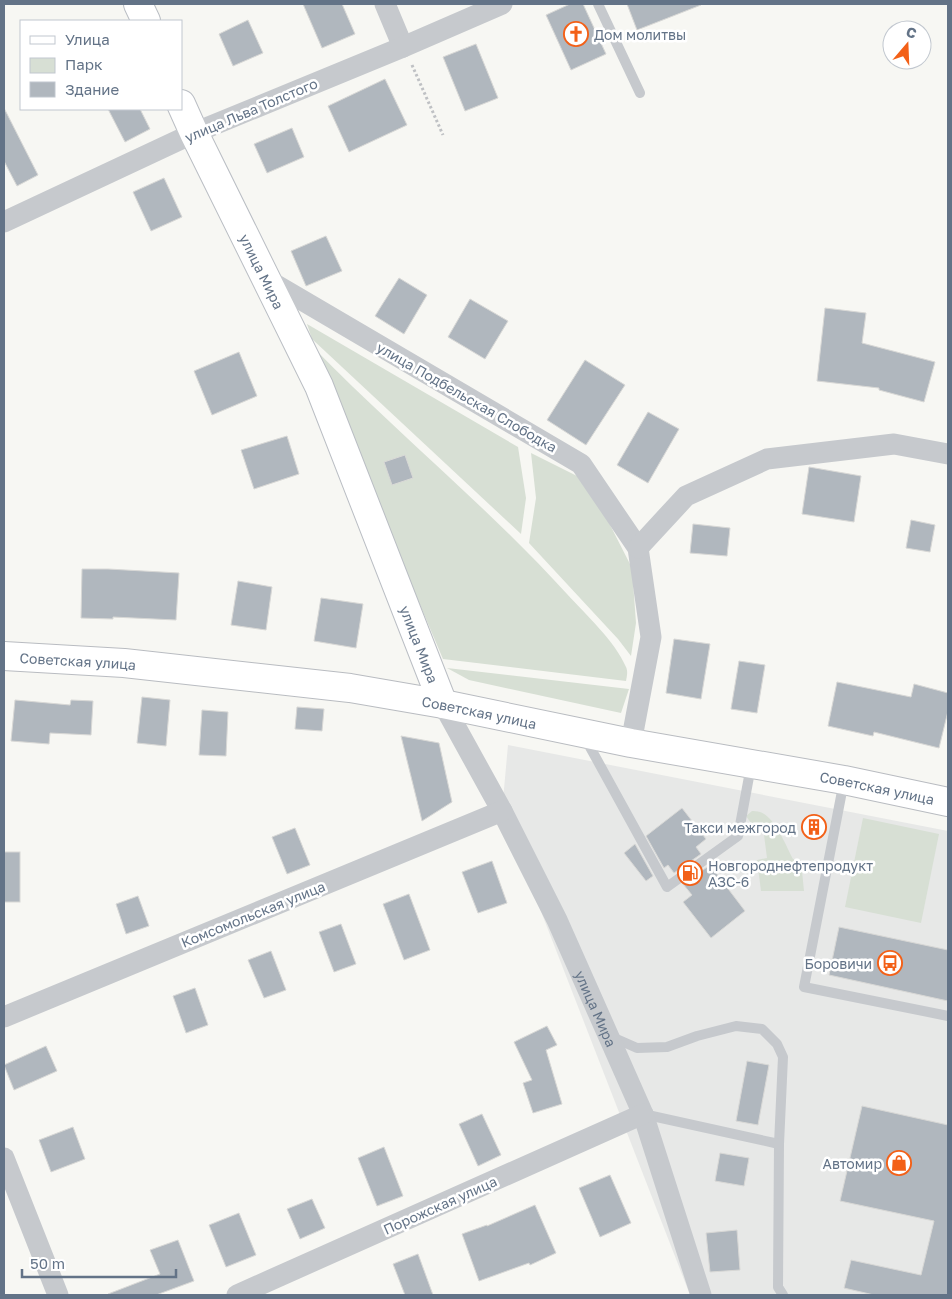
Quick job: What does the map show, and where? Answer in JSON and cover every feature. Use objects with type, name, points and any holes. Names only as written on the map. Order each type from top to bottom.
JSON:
[{"type":"main road","points":[[138,4],[146,20]]},
{"type":"main road","name":"улица Мира","points":[[182,106],[318,386],[443,704]]},
{"type":"main road","name":"Советская улица","points":[[4,656],[134,664],[350,688],[443,704],[631,743],[844,780],[948,802]]},
{"type":"street","points":[[385,4],[403,47]]},
{"type":"street","name":"улица Льва Толстого","points":[[4,222],[194,133],[502,4]]},
{"type":"street","name":"улица Подбельская Слободка","points":[[266,279],[581,464],[638,548]]},
{"type":"street","points":[[631,743],[651,637],[638,548],[686,496],[766,459],[894,444],[948,454]]},
{"type":"street","name":"улица Мира","points":[[443,704],[502,811],[557,920],[643,1114],[702,1295]]},
{"type":"street","name":"Комсомольская улица","points":[[4,1017],[502,811]]},
{"type":"street","name":"Порожская улица","points":[[237,1295],[643,1114]]},
{"type":"street","points":[[4,1158],[58,1295]]},
{"type":"lane","points":[[598,4],[640,92]]},
{"type":"lane","points":[[582,733],[667,887],[738,836],[752,763]]},
{"type":"lane","points":[[844,780],[804,987],[948,1016]]},
{"type":"lane","points":[[608,1036],[637,1048],[667,1047],[697,1036],[736,1026],[762,1029],[776,1044],[783,1057],[778,1144],[778,1287],[784,1295]]},
{"type":"lane","points":[[643,1114],[778,1144]]},
{"type":"path","points":[[403,47],[444,135]]},
{"type":"shaded area","points":[[508,745],[948,831],[948,1295],[690,1295],[502,811]]},
{"type":"green space","points":[[307,324],[518,447],[526,498],[521,534],[312,339]]},
{"type":"green space","points":[[309,343],[504,529],[591,619],[608,638],[621,657],[627,670],[626,681],[443,659]]},
{"type":"green space","points":[[531,453],[577,476],[606,517],[632,568],[636,623],[631,656],[618,639],[529,543],[536,498]]},
{"type":"green space","points":[[447,668],[629,689],[621,713],[469,680]]},
{"type":"green space","points":[[752,811],[760,812],[770,820],[779,832],[793,859],[801,861],[804,891],[761,891],[757,860],[767,858],[764,835],[753,826],[746,816]]},
{"type":"green space","points":[[863,818],[939,834],[921,923],[845,907]]},
{"type":"building","points":[[303,4],[342,4],[355,34],[322,48]]},
{"type":"building","name":"Дом молитвы","points":[[570,4],[583,4],[606,54],[571,70],[546,15]]},
{"type":"building","points":[[627,4],[701,4],[701,5],[637,30]]},
{"type":"building","points":[[248,20],[263,53],[233,66],[219,34]]},
{"type":"building","points":[[476,44],[498,98],[465,111],[443,57]]},
{"type":"building","points":[[385,79],[407,125],[349,152],[328,106]]},
{"type":"building","points":[[4,108],[38,175],[17,186],[4,161]]},
{"type":"building","points":[[109,110],[140,110],[150,129],[125,142]]},
{"type":"building","points":[[292,128],[304,157],[267,173],[254,144]]},
{"type":"building","points":[[164,178],[182,217],[151,231],[133,192]]},
{"type":"building","points":[[326,236],[342,271],[306,286],[291,251]]},
{"type":"building","points":[[399,278],[427,295],[404,334],[375,316]]},
{"type":"building","points":[[470,299],[508,321],[485,359],[448,337]]},
{"type":"building","points":[[825,308],[866,313],[862,343],[935,362],[924,402],[879,390],[879,388],[817,381]]},
{"type":"building","points":[[239,352],[257,396],[212,415],[194,371]]},
{"type":"building","points":[[585,360],[625,385],[586,445],[547,420]]},
{"type":"building","points":[[648,412],[679,429],[648,483],[617,465]]},
{"type":"building","points":[[287,436],[299,474],[254,489],[241,450]]},
{"type":"building","points":[[405,455],[413,478],[392,485],[384,462]]},
{"type":"building","points":[[809,467],[861,476],[854,522],[802,514]]},
{"type":"building","points":[[911,520],[935,525],[930,552],[906,548]]},
{"type":"building","points":[[693,524],[730,528],[727,556],[690,553]]},
{"type":"building","points":[[82,569],[179,573],[176,620],[113,617],[113,619],[81,618]]},
{"type":"building","points":[[238,581],[272,587],[266,630],[231,625]]},
{"type":"building","points":[[321,598],[363,604],[356,648],[314,641]]},
{"type":"building","points":[[674,639],[710,644],[701,699],[666,693]]},
{"type":"building","points":[[739,661],[765,665],[757,713],[731,709]]},
{"type":"building","points":[[837,682],[911,697],[914,684],[948,693],[948,711],[939,748],[874,732],[873,736],[828,726]]},
{"type":"building","points":[[142,697],[170,700],[166,746],[137,743]]},
{"type":"building","points":[[15,700],[70,705],[71,700],[93,701],[91,735],[50,733],[49,744],[11,741]]},
{"type":"building","points":[[297,707],[324,709],[322,731],[295,729]]},
{"type":"building","points":[[202,710],[228,712],[226,756],[199,755]]},
{"type":"building","points":[[401,736],[439,743],[452,802],[422,821]]},
{"type":"building","points":[[682,808],[706,839],[696,847],[701,854],[674,873],[668,865],[664,868],[646,836]]},
{"type":"building","points":[[295,828],[310,865],[287,874],[272,837]]},
{"type":"building","points":[[635,844],[653,876],[646,881],[624,853]]},
{"type":"building","points":[[4,852],[20,852],[20,902],[4,902]]},
{"type":"building","points":[[492,861],[507,903],[478,913],[462,872]]},
{"type":"building","points":[[710,865],[745,911],[711,938],[683,902],[692,895],[683,884]]},
{"type":"building","points":[[409,894],[430,950],[404,960],[383,904]]},
{"type":"building","points":[[138,896],[149,926],[126,934],[116,904]]},
{"type":"building","points":[[341,924],[356,964],[334,972],[319,932]]},
{"type":"building","name":"Боровичи","points":[[839,927],[948,950],[948,1001],[829,975]]},
{"type":"building","points":[[271,951],[286,990],[264,998],[248,960]]},
{"type":"building","points":[[195,988],[208,1025],[186,1033],[173,996]]},
{"type":"building","points":[[547,1026],[557,1045],[546,1050],[562,1104],[533,1113],[523,1083],[532,1080],[514,1042]]},
{"type":"building","points":[[46,1046],[57,1071],[14,1090],[4,1065]]},
{"type":"building","points":[[747,1061],[769,1065],[758,1125],[736,1121]]},
{"type":"building","name":"Автомир","points":[[862,1106],[948,1125],[948,1295],[874,1295],[844,1288],[851,1260],[921,1275],[934,1221],[840,1201]]},
{"type":"building","points":[[482,1114],[501,1155],[478,1166],[459,1124]]},
{"type":"building","points":[[73,1127],[85,1159],[51,1172],[39,1140]]},
{"type":"building","points":[[384,1147],[403,1196],[377,1206],[358,1158]]},
{"type":"building","points":[[720,1153],[749,1158],[744,1186],[715,1181]]},
{"type":"building","points":[[610,1175],[631,1223],[600,1237],[579,1188]]},
{"type":"building","points":[[312,1199],[325,1228],[300,1239],[287,1209]]},
{"type":"building","points":[[535,1205],[556,1253],[530,1265],[529,1263],[479,1281],[462,1234],[487,1226]]},
{"type":"building","points":[[239,1213],[256,1255],[226,1267],[209,1225]]},
{"type":"building","points":[[737,1230],[740,1270],[710,1272],[706,1233]]},
{"type":"building","points":[[178,1240],[194,1281],[156,1295],[108,1295],[160,1274],[150,1250]]},
{"type":"building","points":[[418,1254],[433,1295],[405,1295],[393,1264]]},
{"type":"place","name":"Дом молитвы","points":[[576,34]]},
{"type":"place","name":"Такси межгород","points":[[814,827]]},
{"type":"place","name":"Новгороднефтепродукт АЗС-6","points":[[690,873]]},
{"type":"place","name":"Боровичи","points":[[890,963]]},
{"type":"place","name":"Автомир","points":[[899,1163]]}]
